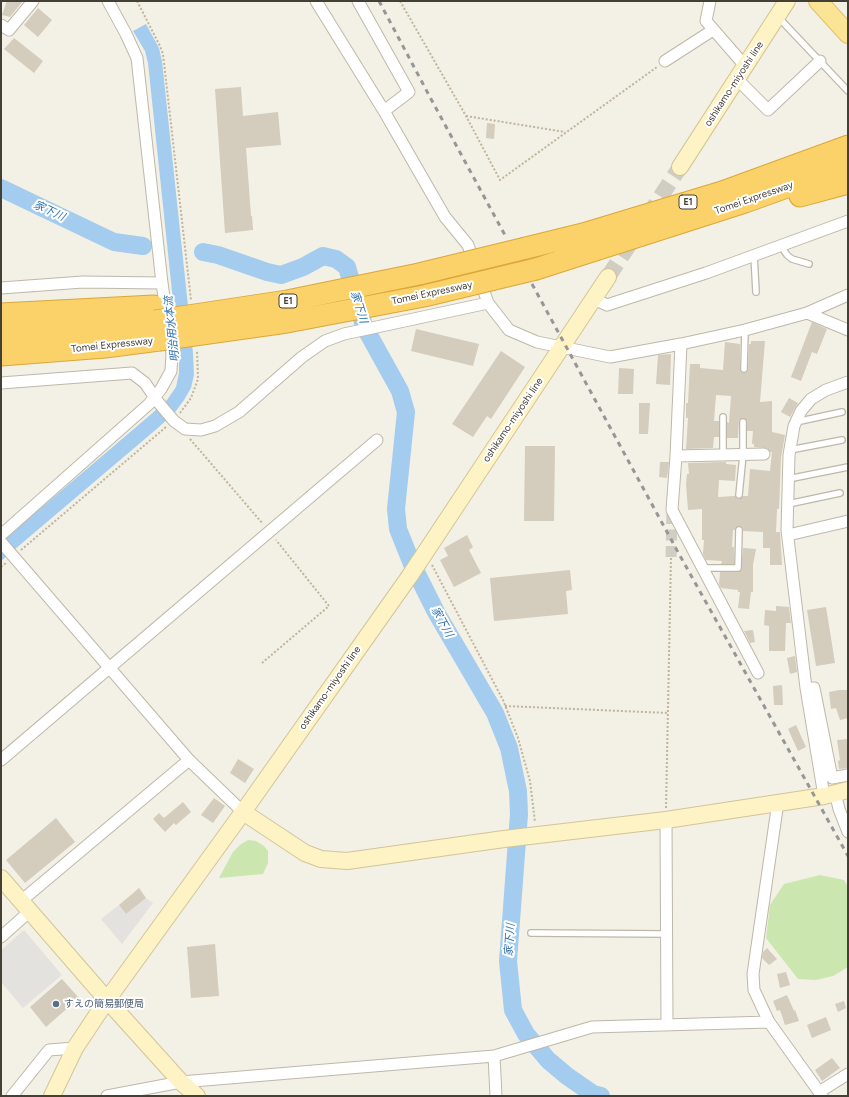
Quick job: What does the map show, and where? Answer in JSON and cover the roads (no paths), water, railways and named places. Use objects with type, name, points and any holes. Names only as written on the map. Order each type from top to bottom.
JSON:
[{"type":"highway","points":[[583,234],[616,215],[802,152],[848,131]]},
{"type":"highway","name":"Tomei Expressway","points":[[1,335],[156,322],[287,301],[419,274],[583,234],[722,192],[848,146]]},
{"type":"highway","name":"Tomei Expressway","points":[[1,356],[105,347],[156,322],[295,321],[424,296],[536,269],[745,202],[848,165]]},
{"type":"highway","points":[[745,202],[773,203],[848,183]]},
{"type":"highway","points":[[1,314],[156,322]]},
{"type":"main road","name":"oshikamo-miyoshi line","points":[[680,167],[787,1]]},
{"type":"main road","points":[[818,1],[848,34]]},
{"type":"main road","name":"oshikamo-miyoshi line","points":[[52,1096],[74,1048],[409,577],[608,277]]},
{"type":"main road","points":[[243,812],[305,853],[321,858],[347,861],[504,839],[666,820],[836,793]]},
{"type":"main road","points":[[13,893],[181,1082],[197,1096]]},
{"type":"street","points":[[1,25],[9,30],[34,1]]},
{"type":"street","points":[[1,535],[157,400],[171,371],[137,58],[108,1]]},
{"type":"street","points":[[316,1],[384,111],[445,217],[468,245],[488,303],[509,330],[537,342],[610,357],[745,330],[807,313],[848,295]]},
{"type":"street","points":[[358,1],[409,92],[384,111]]},
{"type":"street","points":[[710,1],[706,21],[768,110],[820,61]]},
{"type":"street","points":[[665,61],[713,30]]},
{"type":"street","points":[[594,299],[607,304],[706,273],[848,221]]},
{"type":"street","points":[[1,288],[83,282],[162,283]]},
{"type":"street","points":[[1,383],[132,373],[145,383],[174,421],[187,429],[201,430],[215,426],[240,412],[302,357],[325,341],[344,334],[488,303]]},
{"type":"street","points":[[807,313],[848,330]]},
{"type":"street","points":[[681,344],[672,510],[758,673]]},
{"type":"street","points":[[848,382],[826,390],[811,399],[801,411],[796,422],[790,450],[788,479],[788,535],[806,688],[836,793],[839,809],[848,832]]},
{"type":"street","points":[[1,760],[377,440]]},
{"type":"street","points":[[676,456],[764,454]]},
{"type":"street","points":[[788,535],[848,521]]},
{"type":"street","points":[[1,542],[188,760],[243,812]]},
{"type":"street","points":[[806,688],[814,688],[832,778],[848,775]]},
{"type":"street","points":[[1,937],[13,893],[188,760]]},
{"type":"street","points":[[778,802],[753,974],[754,990],[769,1022],[820,1094],[848,1074]]},
{"type":"street","points":[[666,820],[667,1025]]},
{"type":"street","points":[[107,1096],[181,1082],[494,1056],[592,1027],[769,1022]]},
{"type":"street","points":[[12,1096],[49,1050],[74,1048]]},
{"type":"street","points":[[494,1056],[496,1096]]},
{"type":"lane","points":[[777,16],[848,92]]},
{"type":"lane","points":[[781,246],[787,255],[792,259],[809,264]]},
{"type":"lane","points":[[754,256],[756,292]]},
{"type":"lane","points":[[744,369],[745,330]]},
{"type":"lane","points":[[796,422],[842,412]]},
{"type":"lane","points":[[723,417],[723,455]]},
{"type":"lane","points":[[740,495],[743,455],[743,422]]},
{"type":"lane","points":[[790,450],[842,440]]},
{"type":"lane","points":[[788,479],[848,467]]},
{"type":"lane","points":[[788,504],[840,493]]},
{"type":"lane","points":[[703,568],[738,568],[740,530]]},
{"type":"lane","points":[[531,933],[666,934]]},
{"type":"water","name":"明治用水本流","points":[[146,24],[159,48],[162,61],[193,353],[194,375],[191,388],[176,411],[159,427],[1,561],[1,542],[149,416],[167,400],[176,387],[179,373],[179,358],[148,63],[145,51],[133,31]]},
{"type":"waterway","name":"家下川","points":[[1,188],[114,242],[143,246]]},
{"type":"waterway","name":"家下川","points":[[203,252],[218,255],[267,272],[281,275],[303,267],[323,256],[336,259],[347,267],[364,326],[400,391],[406,412],[396,509],[398,529],[412,564],[436,612],[495,713],[509,748],[518,791],[519,814],[508,961],[513,1010],[526,1034],[548,1060],[567,1076],[593,1094],[601,1096]]},
{"type":"tunnel","points":[[608,277],[680,167]]},
{"type":"tunnel","points":[[671,557],[672,510]]},
{"type":"railway","points":[[379,1],[506,237]]},
{"type":"railway","points":[[532,284],[679,554],[848,856]]},
{"type":"place","name":"すえの簡易郵便局","points":[[56,1004]]}]
